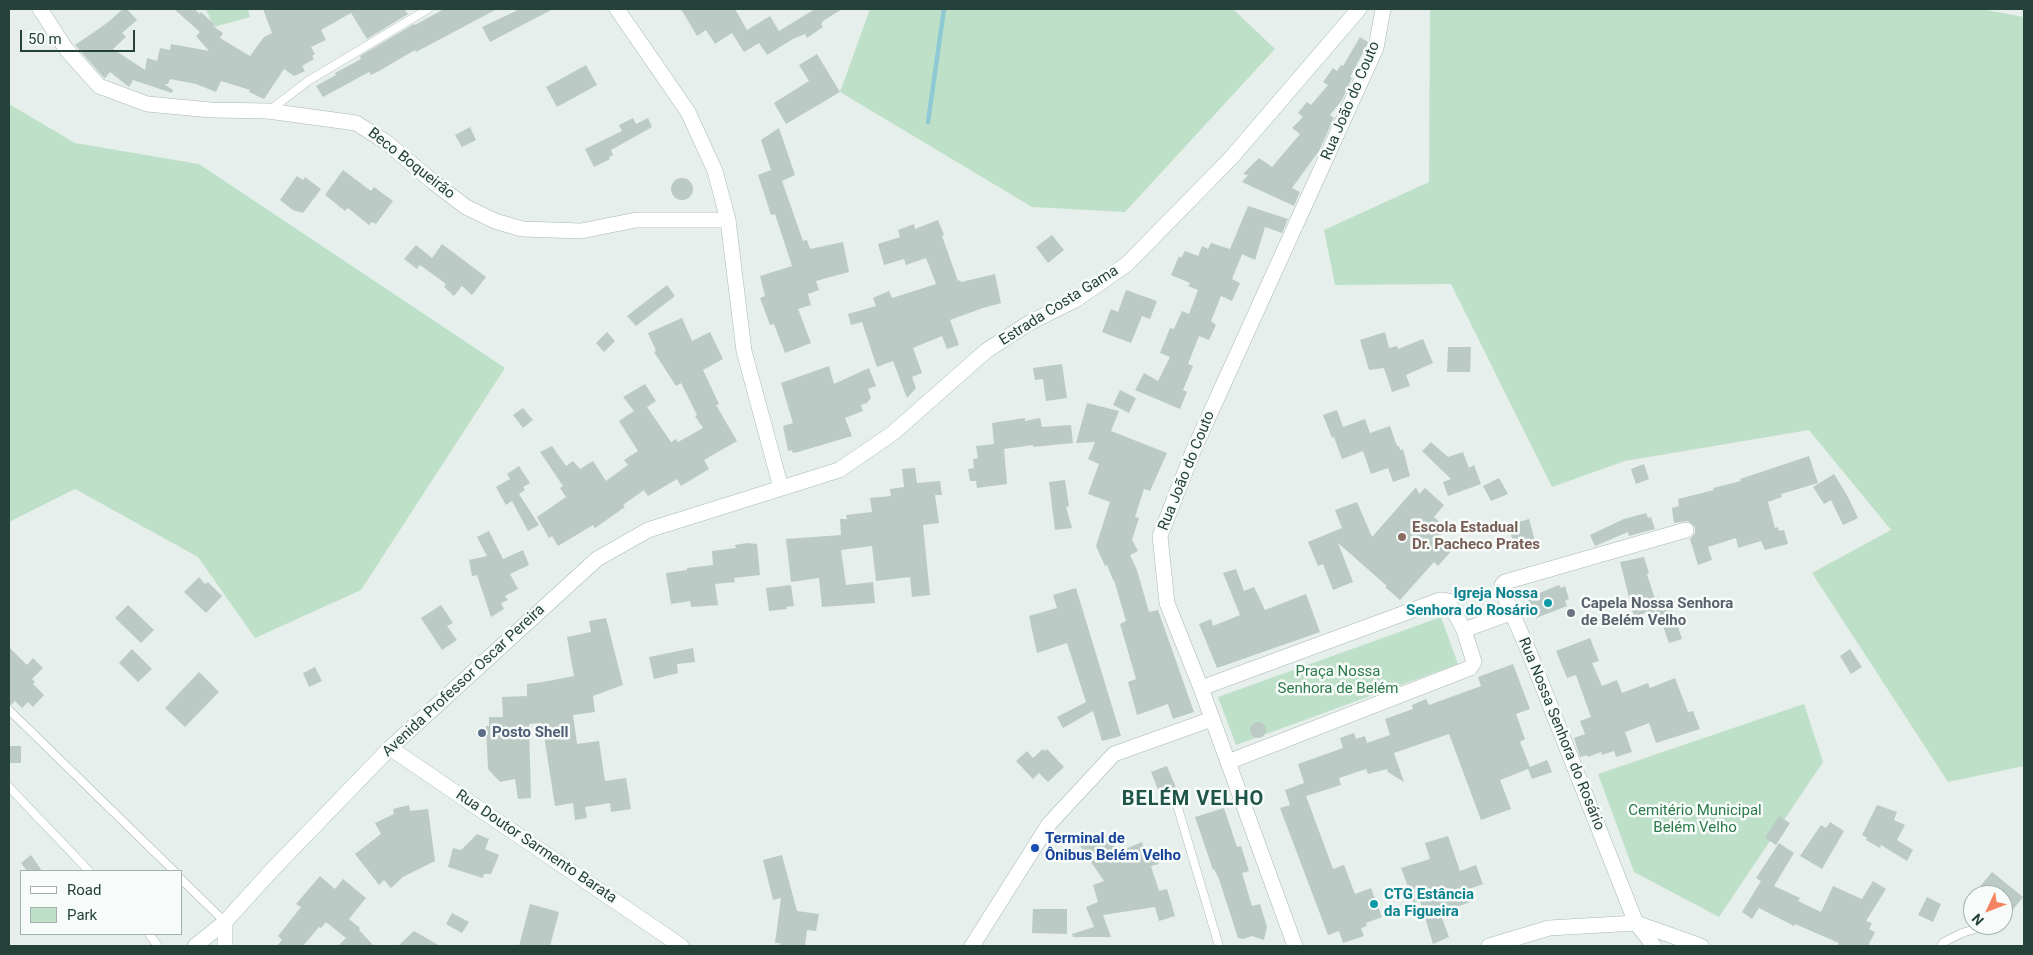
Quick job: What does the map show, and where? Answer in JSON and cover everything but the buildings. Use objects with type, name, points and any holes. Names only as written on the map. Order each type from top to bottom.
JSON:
[{"type":"street","name":"Beco Boqueirão","points":[[40,9],[66,49],[99,86],[147,104],[211,110],[268,111],[356,123],[386,142],[466,207],[495,221],[522,229],[581,231],[636,220],[728,220]]},
{"type":"street","points":[[617,9],[688,112],[715,171],[728,220],[744,351],[781,488]]},
{"type":"street","name":"Estrada Costa Gama","points":[[781,488],[839,470],[893,433],[986,351],[1029,323],[1077,299],[1127,264],[1231,158],[1359,9]]},
{"type":"street","name":"Rua João do Couto","points":[[1295,946],[1201,688],[1167,603],[1160,536],[1194,449],[1376,48],[1383,9]]},
{"type":"street","name":"Avenida Professor Oscar Pereira","points":[[196,946],[225,922],[272,870],[390,748],[597,559],[648,530],[781,488]]},
{"type":"street","name":"Rua Nossa Senhora do Rosário","points":[[1654,946],[1636,923],[1513,612],[1502,590],[1502,585],[1505,582],[1686,530]]},
{"type":"street","points":[[1201,688],[1440,600],[1448,601],[1464,630],[1474,662],[1470,668],[1228,762]]},
{"type":"street","points":[[1464,630],[1513,612]]},
{"type":"street","points":[[972,946],[1049,824],[1114,754],[1212,720]]},
{"type":"street","name":"Rua Doutor Sarmento Barata","points":[[390,748],[681,946]]},
{"type":"street","points":[[225,922],[225,946]]},
{"type":"street","points":[[1489,946],[1550,928],[1636,923],[1701,946]]},
{"type":"lane","points":[[268,111],[308,81],[428,9]]},
{"type":"lane","points":[[9,710],[173,870]]},
{"type":"lane","points":[[9,787],[88,870]]},
{"type":"lane","points":[[1175,798],[1219,946]]},
{"type":"lane","points":[[182,880],[225,922]]},
{"type":"lane","points":[[1941,946],[1944,942],[1963,933]]},
{"type":"lane","points":[[149,935],[158,946]]},
{"type":"green space","points":[[206,9],[248,9],[250,17],[214,27]]},
{"type":"green space","points":[[870,9],[1233,9],[1275,49],[1125,212],[1032,207],[840,92]]},
{"type":"green space","points":[[1430,9],[1981,9],[2024,17],[2024,766],[1948,782],[1812,573],[1891,530],[1809,430],[1625,461],[1552,487],[1451,284],[1335,285],[1324,230],[1429,182]]},
{"type":"green space","points":[[9,104],[75,143],[199,164],[505,368],[361,590],[255,638],[198,557],[75,489],[9,522]]},
{"type":"green space","name":"Praça Nossa Senhora de Belém","points":[[1441,617],[1458,664],[1236,745],[1218,697]]},
{"type":"green space","name":"Cemitério Municipal Belém Velho","points":[[1804,704],[1823,762],[1719,917],[1634,872],[1598,774]]},
{"type":"waterway","points":[[928,122],[944,9]]},
{"type":"place","name":"Escola Estadual Dr. Pacheco Prates","points":[[1402,537]]},
{"type":"place","name":"Igreja Nossa Senhora do Rosário","points":[[1548,603]]},
{"type":"place","name":"Capela Nossa Senhora de Belém Velho","points":[[1571,613]]},
{"type":"place","name":"Posto Shell","points":[[482,733]]},
{"type":"place","name":"Terminal de Ônibus Belém Velho","points":[[1035,848]]},
{"type":"place","name":"CTG Estância da Figueira","points":[[1374,904]]},
{"type":"district","name":"BELÉM VELHO","points":[[1193,800]]}]
